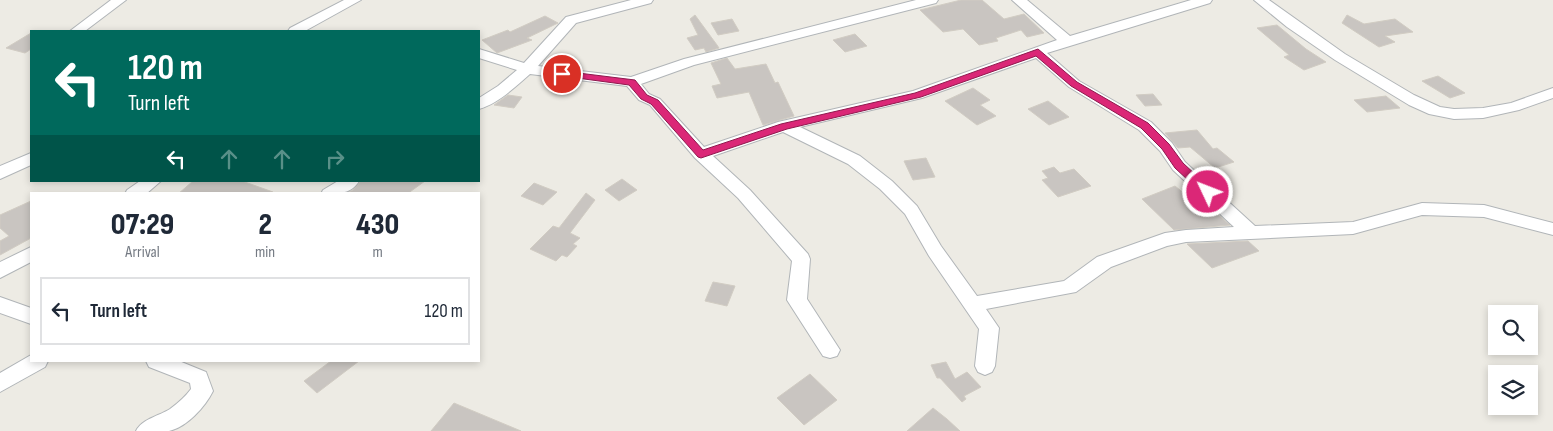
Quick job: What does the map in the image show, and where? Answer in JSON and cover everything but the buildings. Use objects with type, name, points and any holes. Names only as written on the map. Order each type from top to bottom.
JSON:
[{"type":"street","points":[[77,30],[119,0]]},
{"type":"street","points":[[297,30],[354,0]]},
{"type":"street","points":[[480,103],[527,69],[571,20],[646,0]]},
{"type":"street","points":[[480,53],[527,69],[632,82],[689,62],[931,0]]},
{"type":"street","points":[[1019,0],[1067,41]]},
{"type":"street","points":[[701,154],[784,126],[918,95],[1067,41],[1205,0]]},
{"type":"street","points":[[1261,0],[1294,28],[1342,60],[1420,104],[1442,113],[1467,114],[1505,108],[1553,93]]},
{"type":"street","points":[[1038,52],[1074,84],[1144,126],[1166,147],[1179,166],[1251,233]]},
{"type":"street","points":[[632,82],[644,97],[655,102],[701,154],[744,194],[801,259],[798,300],[830,350]]},
{"type":"street","points":[[784,126],[854,160],[886,185],[911,210],[935,251],[989,328],[985,366]]},
{"type":"street","points":[[0,173],[30,158]]},
{"type":"street","points":[[136,192],[151,182]]},
{"type":"street","points":[[332,192],[349,182]]},
{"type":"street","points":[[972,304],[1069,287],[1104,262],[1166,240],[1186,236],[1353,228],[1422,209],[1484,211],[1553,229]]},
{"type":"street","points":[[0,271],[30,255]]},
{"type":"street","points":[[0,305],[30,316]]},
{"type":"street","points":[[0,383],[36,362]]},
{"type":"street","points":[[147,431],[172,420],[192,406],[202,391],[200,378],[159,362]]},
{"type":"route","points":[[562,74],[632,82],[644,97],[655,102],[701,154],[784,126],[918,95],[1038,52],[1074,84],[1144,126],[1166,147],[1179,166],[1208,192]]}]
